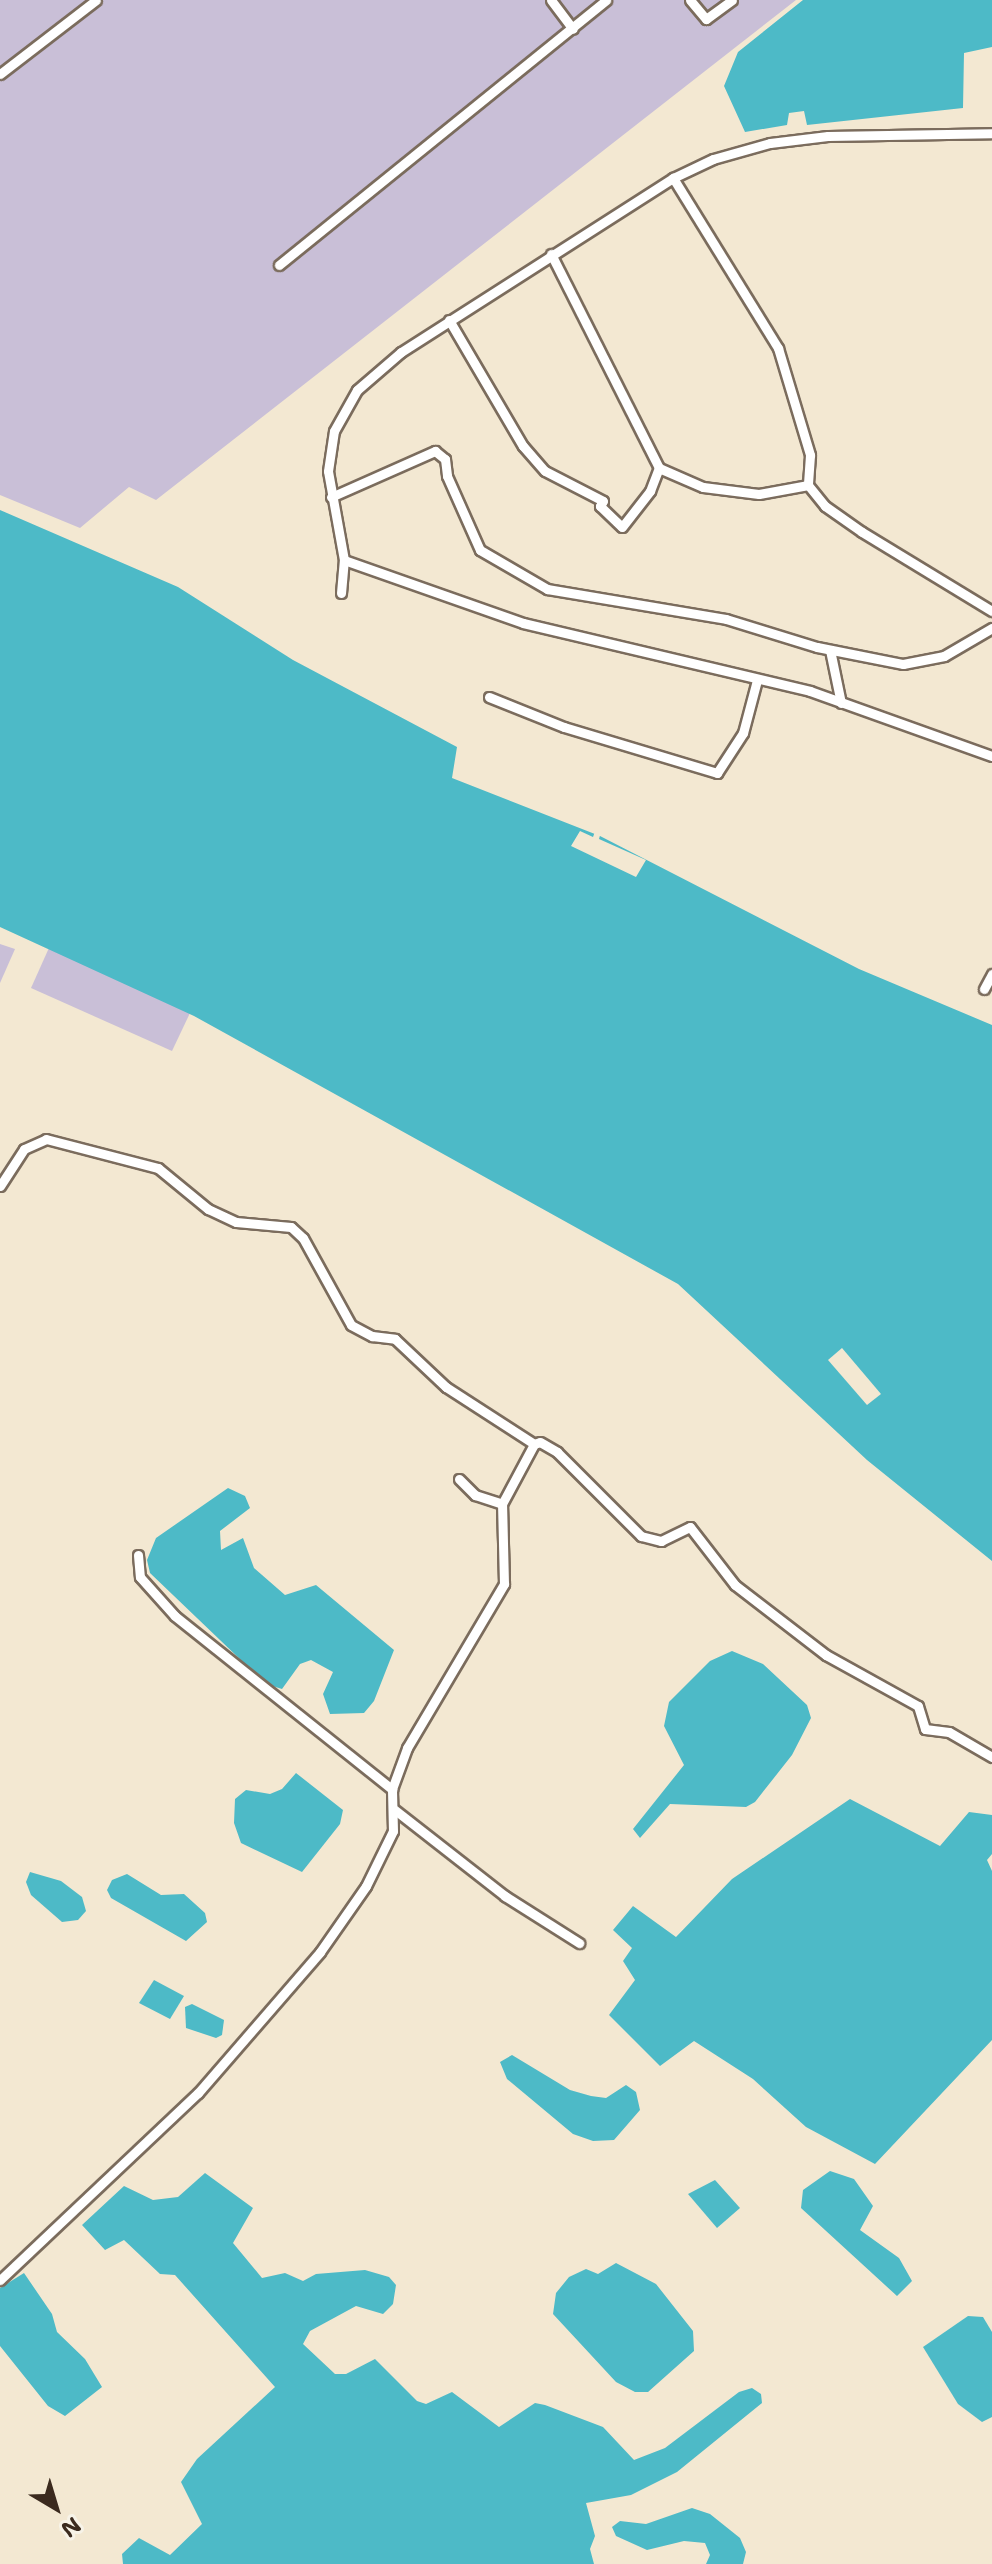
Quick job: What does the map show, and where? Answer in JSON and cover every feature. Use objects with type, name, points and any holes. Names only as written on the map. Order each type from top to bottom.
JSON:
[{"type":"street","points":[[0,74],[96,0]]},
{"type":"street","points":[[551,0],[573,29]]},
{"type":"street","points":[[279,265],[606,0]]},
{"type":"street","points":[[690,0],[706,19],[732,0]]},
{"type":"street","points":[[341,593],[344,560],[331,497],[334,431],[357,390],[401,352],[673,178],[713,159],[770,143],[828,136],[992,133]]},
{"type":"street","points":[[673,178],[778,348],[804,430],[808,485],[837,515],[992,611]]},
{"type":"street","points":[[551,254],[659,468],[703,487],[759,494],[808,485]]},
{"type":"street","points":[[449,320],[523,446],[545,471],[603,501],[600,506],[622,527],[650,491],[659,468]]},
{"type":"street","points":[[331,497],[435,451],[445,459],[447,476],[480,550],[528,582],[565,594],[726,619],[830,650],[903,664],[944,656],[992,628]]},
{"type":"street","points":[[344,560],[523,623],[841,703],[992,756]]},
{"type":"street","points":[[830,650],[841,703]]},
{"type":"street","points":[[489,697],[564,727],[717,773],[743,733],[757,680]]},
{"type":"street","points":[[984,989],[992,974]]},
{"type":"street","points":[[0,1186],[24,1149],[46,1139],[158,1168],[208,1209],[236,1222],[291,1227],[303,1238],[351,1325],[372,1336],[395,1339],[446,1387],[534,1444]]},
{"type":"street","points":[[0,2280],[198,2093],[320,1952],[366,1886],[393,1831],[395,1810],[392,1789],[422,1719],[504,1584],[502,1504],[534,1444],[540,1442],[557,1452],[641,1536],[661,1541],[690,1527],[735,1585],[826,1655],[918,1706],[925,1729],[949,1732],[992,1757]]},
{"type":"street","points":[[459,1479],[475,1495],[502,1504]]},
{"type":"street","points":[[138,1555],[140,1577],[175,1616],[392,1789]]},
{"type":"street","points":[[395,1810],[505,1896],[579,1943]]},
{"type":"shaded area","points":[[0,0],[796,0],[156,500],[129,487],[80,528],[0,495]]},
{"type":"shaded area","points":[[57,930],[199,994],[172,1051],[31,988]]},
{"type":"shaded area","points":[[0,944],[15,949],[0,983]]},
{"type":"water","points":[[803,0],[992,0],[992,47],[964,53],[963,108],[807,125],[804,111],[789,113],[787,125],[745,132],[724,86],[738,52]]},
{"type":"water","points":[[0,510],[178,587],[293,660],[457,747],[452,778],[600,836],[859,969],[992,1025],[992,1561],[867,1460],[678,1284],[194,1016],[0,927]]},
{"type":"water","points":[[228,1488],[245,1496],[250,1508],[220,1531],[221,1550],[243,1538],[254,1568],[285,1595],[316,1585],[394,1650],[374,1701],[364,1713],[330,1714],[323,1694],[333,1672],[311,1660],[300,1664],[282,1689],[266,1684],[150,1573],[147,1560],[156,1538]]},
{"type":"water","points":[[732,1651],[763,1664],[807,1705],[811,1718],[792,1755],[755,1802],[746,1807],[670,1804],[640,1838],[633,1829],[684,1765],[664,1726],[669,1702],[710,1661]]},
{"type":"water","points":[[296,1773],[343,1810],[340,1824],[302,1872],[241,1843],[234,1823],[235,1799],[246,1790],[270,1794],[282,1789]]},
{"type":"water","points":[[850,1799],[940,1846],[969,1812],[992,1815],[992,1854],[987,1860],[992,1871],[992,2040],[875,2164],[806,2127],[753,2079],[694,2041],[660,2066],[609,2015],[635,1980],[623,1961],[632,1948],[613,1930],[633,1906],[676,1937],[732,1879]]},
{"type":"water","points":[[30,1872],[61,1881],[82,1897],[86,1911],[78,1920],[62,1922],[31,1895],[26,1882]]},
{"type":"water","points":[[127,1874],[161,1895],[184,1894],[205,1913],[207,1922],[186,1941],[111,1898],[107,1890],[112,1880]]},
{"type":"water","points":[[154,1980],[184,1996],[170,2019],[139,2003]]},
{"type":"water","points":[[192,2004],[224,2020],[222,2035],[216,2038],[186,2028],[185,2007]]},
{"type":"water","points":[[512,2055],[570,2090],[591,2096],[606,2098],[626,2085],[636,2092],[640,2110],[614,2140],[593,2141],[573,2134],[507,2079],[500,2062]]},
{"type":"water","points":[[830,2171],[854,2179],[873,2206],[860,2230],[899,2258],[912,2281],[897,2296],[801,2208],[803,2190]]},
{"type":"water","points":[[205,2173],[253,2208],[233,2243],[262,2278],[285,2273],[303,2281],[316,2274],[365,2270],[389,2277],[396,2285],[393,2304],[383,2314],[356,2306],[310,2331],[303,2344],[335,2374],[346,2374],[375,2359],[417,2401],[426,2404],[452,2392],[499,2427],[535,2403],[545,2405],[603,2427],[634,2460],[665,2448],[739,2392],[752,2388],[761,2394],[762,2403],[677,2472],[631,2495],[586,2503],[595,2536],[590,2549],[594,2564],[123,2564],[122,2554],[139,2538],[170,2555],[202,2524],[181,2482],[197,2459],[275,2387],[175,2275],[160,2274],[124,2240],[105,2250],[82,2225],[124,2186],[153,2200],[178,2197]]},
{"type":"water","points":[[715,2180],[740,2208],[717,2228],[688,2194]]},
{"type":"water","points":[[616,2263],[656,2284],[693,2331],[694,2351],[648,2392],[635,2392],[616,2382],[553,2314],[556,2293],[569,2277],[586,2269],[598,2274]]},
{"type":"water","points":[[24,2273],[52,2314],[57,2332],[85,2359],[102,2387],[65,2416],[48,2406],[0,2346],[0,2288]]},
{"type":"water","points":[[968,2316],[983,2317],[992,2332],[992,2417],[982,2422],[958,2404],[923,2347]]},
{"type":"water","points":[[692,2508],[710,2514],[740,2538],[746,2552],[743,2564],[706,2564],[710,2555],[705,2543],[684,2541],[647,2550],[616,2536],[612,2527],[620,2521],[646,2524]]},
{"type":"pier","points":[[596,829],[601,832],[599,839],[646,860],[636,877],[571,846],[580,831],[593,837]]},
{"type":"pier","points":[[842,1348],[881,1394],[867,1405],[828,1360]]}]
